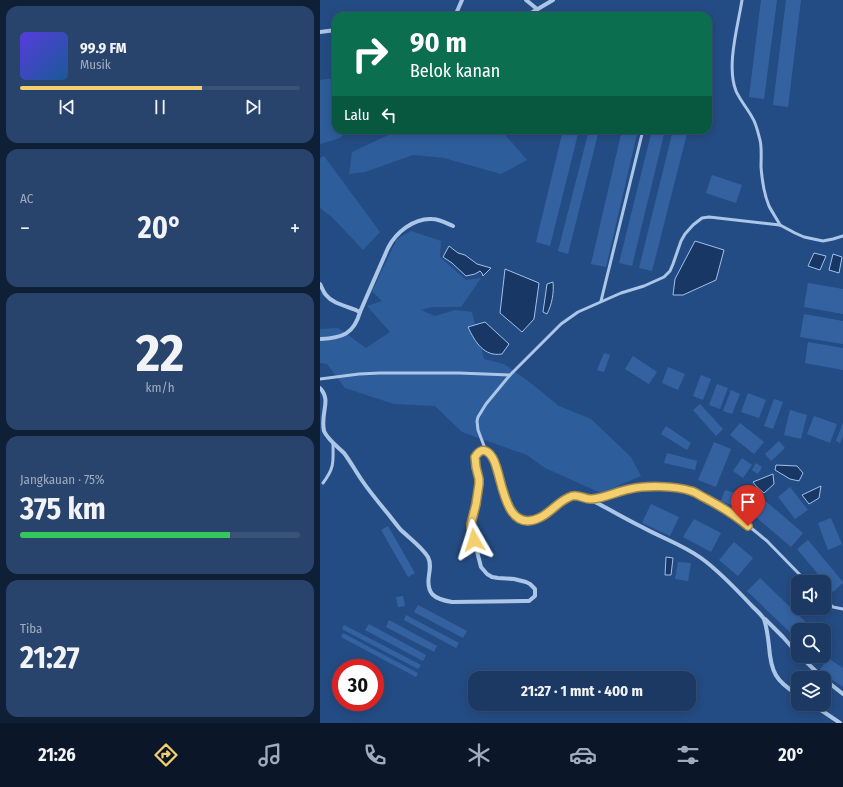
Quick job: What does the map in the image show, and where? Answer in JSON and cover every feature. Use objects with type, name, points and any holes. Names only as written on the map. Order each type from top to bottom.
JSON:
[{"type":"street","points":[[457,12],[462,0]]},
{"type":"street","points":[[526,0],[537,9]]},
{"type":"street","points":[[532,12],[553,0]]},
{"type":"street","points":[[320,32],[332,30]]},
{"type":"street","points":[[321,339],[341,336],[350,331],[354,326],[388,248],[398,233],[421,220],[432,219],[442,221],[453,226]]},
{"type":"street","points":[[320,284],[325,294],[329,298],[360,312]]},
{"type":"street","points":[[320,388],[325,398],[321,415],[322,425],[327,437],[344,454],[389,515],[429,559],[429,588],[432,595],[441,600],[452,602],[530,601],[534,598],[536,593],[535,589],[530,584],[520,580],[492,577],[484,571],[480,563],[471,528],[479,484],[475,457],[479,451],[486,450],[496,465],[504,494],[510,508],[514,515],[519,519],[529,521],[539,518],[549,513],[564,500],[572,496],[578,495],[591,500],[686,548],[702,559],[714,568],[741,594],[791,646]]},
{"type":"street","points":[[763,618],[776,676],[782,684],[791,690]]},
{"type":"street","points":[[807,663],[816,671]]},
{"type":"street","points":[[831,684],[843,694]]},
{"type":"street","points":[[822,711],[840,723]]},
{"type":"lane","points":[[742,0],[734,40],[732,65],[733,81],[736,90],[753,118],[758,131],[761,144],[760,157],[765,192],[769,206],[780,224]]},
{"type":"lane","points":[[600,301],[642,134]]},
{"type":"lane","points":[[486,450],[478,430],[478,417],[486,404],[510,375],[561,324],[578,312],[600,301],[644,286],[664,277],[670,271],[685,234],[702,218],[709,217],[780,224],[804,237],[823,241],[843,236]]},
{"type":"lane","points":[[320,379],[380,373],[459,373],[510,375]]},
{"type":"lane","points":[[323,483],[334,462],[333,443]]},
{"type":"lane","points":[[591,500],[632,488],[670,487],[692,491],[739,518],[767,541],[800,575]]},
{"type":"lane","points":[[831,605],[843,609]]},
{"type":"shaded area","points":[[332,78],[332,134],[344,134],[340,138],[320,144],[320,80]]},
{"type":"shaded area","points":[[390,134],[504,134],[527,160],[501,174],[444,158],[413,155],[365,172],[349,174],[352,152]]},
{"type":"shaded area","points":[[324,156],[380,232],[363,250],[332,217],[320,208],[320,158]]},
{"type":"shaded area","points":[[411,231],[441,241],[440,257],[466,280],[481,278],[461,307],[432,307],[421,310],[435,316],[455,310],[472,312],[484,359],[504,364],[559,406],[591,419],[631,457],[641,476],[601,493],[545,468],[527,455],[462,432],[435,406],[394,404],[345,388],[327,364],[320,363],[320,329],[338,328],[366,348],[390,332],[367,306],[382,301],[372,291],[397,239]]},
{"type":"shaded area","points":[[695,241],[724,250],[716,280],[683,295],[673,295],[675,279]]},
{"type":"shaded area","points":[[449,246],[477,264],[491,268],[483,276],[480,271],[466,276],[443,257]]},
{"type":"shaded area","points":[[814,253],[826,256],[820,270],[808,266]]},
{"type":"shaded area","points":[[833,254],[842,257],[839,273],[829,270]]},
{"type":"shaded area","points":[[505,269],[539,283],[534,319],[522,332],[500,313]]},
{"type":"shaded area","points":[[553,282],[552,298],[547,314],[543,312],[547,284]]},
{"type":"shaded area","points":[[485,322],[509,344],[502,354],[485,351],[477,343],[468,327]]},
{"type":"shaded area","points":[[776,465],[797,466],[803,473],[799,481],[790,479],[775,470]]},
{"type":"shaded area","points":[[773,474],[774,484],[764,493],[753,482]]},
{"type":"shaded area","points":[[821,486],[819,498],[809,504],[802,495]]},
{"type":"shaded area","points":[[666,557],[673,558],[671,575],[665,575]]},
{"type":"building","points":[[761,0],[777,0],[764,99],[749,97]]},
{"type":"building","points":[[786,0],[801,0],[788,107],[773,105]]},
{"type":"building","points":[[562,134],[578,134],[550,246],[536,242]]},
{"type":"building","points":[[588,134],[598,134],[568,254],[558,251]]},
{"type":"building","points":[[621,134],[637,134],[606,267],[591,264]]},
{"type":"building","points":[[651,134],[664,134],[632,266],[619,263]]},
{"type":"building","points":[[672,134],[687,134],[652,271],[639,268]]},
{"type":"building","points":[[712,175],[742,185],[736,203],[706,193]]},
{"type":"building","points":[[808,283],[843,289],[843,314],[804,307]]},
{"type":"building","points":[[804,314],[843,321],[843,344],[800,337]]},
{"type":"building","points":[[808,342],[843,348],[843,370],[805,363]]},
{"type":"building","points":[[604,353],[610,355],[604,372],[597,370]]},
{"type":"building","points":[[633,356],[657,372],[649,384],[625,369]]},
{"type":"building","points":[[668,367],[685,374],[678,390],[662,383]]},
{"type":"building","points":[[701,375],[711,379],[703,400],[693,396]]},
{"type":"building","points":[[717,384],[728,388],[720,409],[709,405]]},
{"type":"building","points":[[731,390],[740,394],[732,414],[723,411]]},
{"type":"building","points":[[748,393],[766,400],[759,418],[741,412]]},
{"type":"building","points":[[774,399],[783,402],[773,429],[764,426]]},
{"type":"building","points":[[700,404],[723,429],[716,436],[693,410]]},
{"type":"building","points":[[790,410],[807,415],[801,439],[784,435]]},
{"type":"building","points":[[814,416],[837,424],[830,443],[807,434]]},
{"type":"building","points":[[740,423],[764,442],[754,454],[730,435]]},
{"type":"building","points":[[843,423],[843,436],[840,443],[836,441]]},
{"type":"building","points":[[666,426],[691,443],[687,450],[661,434]]},
{"type":"building","points":[[779,441],[785,448],[771,461],[765,454]]},
{"type":"building","points":[[714,442],[731,449],[716,487],[698,480]]},
{"type":"building","points":[[667,453],[697,461],[695,470],[664,463]]},
{"type":"building","points":[[742,458],[752,465],[743,478],[733,471]]},
{"type":"building","points":[[756,463],[762,467],[758,474],[752,470]]},
{"type":"building","points":[[790,487],[808,510],[795,519],[778,497]]},
{"type":"building","points":[[725,490],[747,497],[742,509],[721,501]]},
{"type":"building","points":[[762,498],[803,533],[791,547],[750,512]]},
{"type":"building","points":[[651,504],[679,517],[670,536],[642,523]]},
{"type":"building","points":[[831,518],[842,544],[828,550],[818,523]]},
{"type":"building","points":[[694,519],[721,533],[711,552],[683,537]]},
{"type":"building","points":[[388,526],[415,573],[408,577],[381,530]]},
{"type":"building","points":[[808,540],[843,583],[833,592],[831,590],[831,575],[819,575],[797,549]]},
{"type":"building","points":[[734,542],[753,558],[738,576],[719,560]]},
{"type":"building","points":[[678,562],[691,563],[688,581],[675,579]]},
{"type":"building","points":[[760,578],[791,608],[791,615],[798,615],[807,623],[791,623],[791,633],[747,591]]},
{"type":"building","points":[[403,596],[405,606],[398,607],[396,597]]},
{"type":"building","points":[[418,605],[467,631],[463,638],[414,612]]},
{"type":"building","points":[[406,615],[459,643],[456,648],[404,620]]},
{"type":"building","points":[[389,620],[437,646],[434,652],[386,627]]},
{"type":"building","points":[[369,624],[426,655],[423,661],[365,630]]},
{"type":"building","points":[[344,625],[421,665],[418,669],[342,629]]},
{"type":"building","points":[[343,633],[418,673],[416,677],[384,659],[341,637]]},
{"type":"building","points":[[831,660],[843,668],[843,687],[831,679],[831,671],[819,671],[825,663],[831,663]]},
{"type":"route","points":[[474,540],[471,524],[479,484],[475,457],[479,451],[482,450],[486,450],[492,457],[510,508],[514,515],[519,519],[529,521],[536,520],[549,513],[564,500],[575,495],[591,500],[632,488],[670,487],[692,491],[739,518],[748,526]]}]
